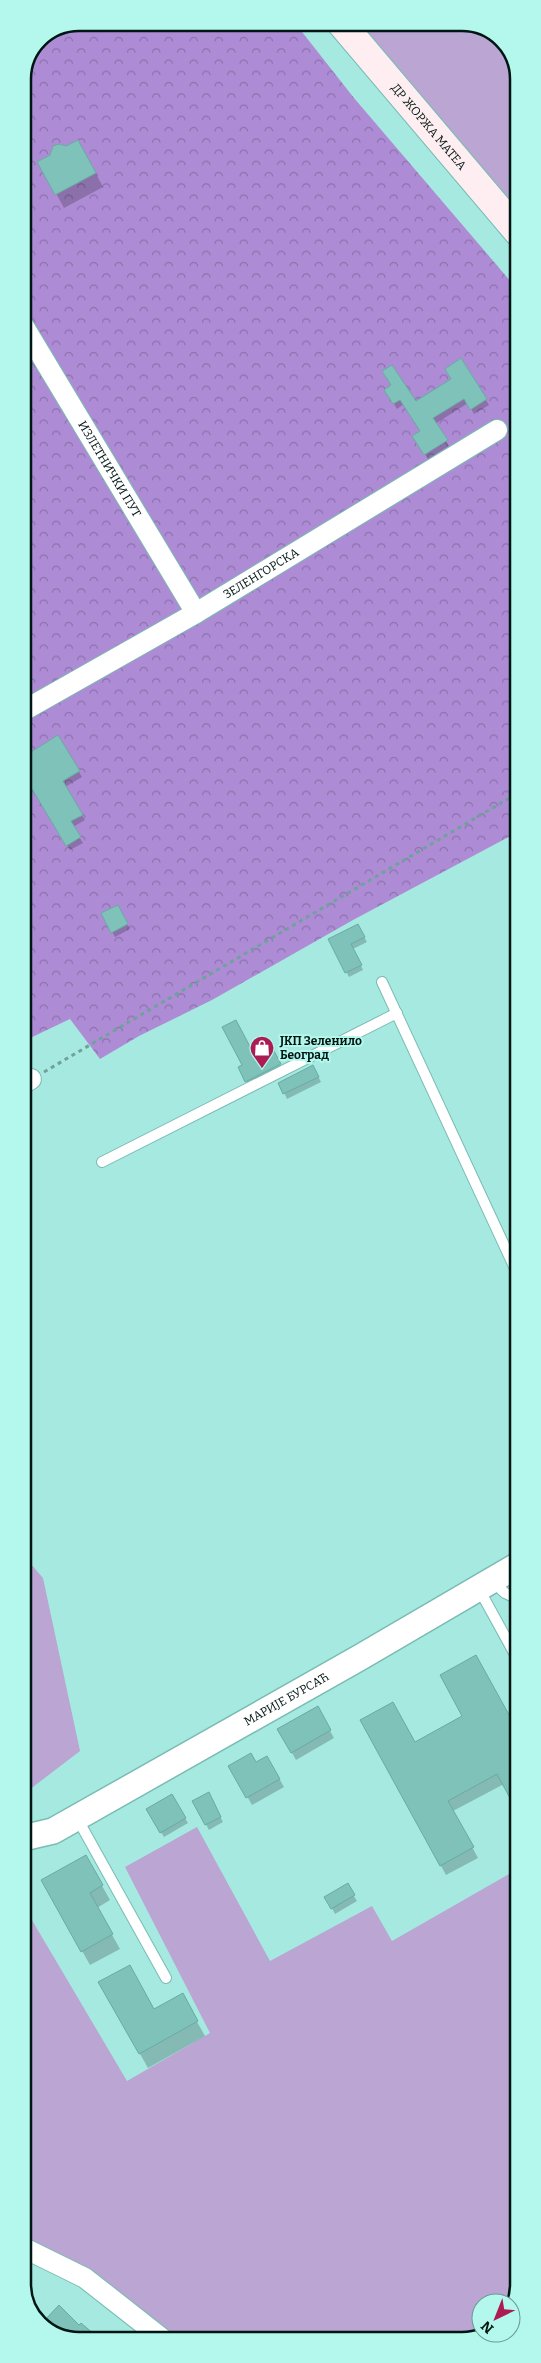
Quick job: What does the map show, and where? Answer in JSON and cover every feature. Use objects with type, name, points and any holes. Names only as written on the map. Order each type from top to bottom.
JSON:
[{"type":"main road","name":"ДР ЖОРЖА МАТЕА","points":[[348,31],[510,223]]},
{"type":"street","name":"ИЗЛЕТНИЧКИ ПУТ","points":[[31,338],[196,613]]},
{"type":"street","name":"ЗЕЛЕНГОРСКА","points":[[31,706],[196,613],[497,430]]},
{"type":"street","name":"МАРИЈЕ БУРСАЋ","points":[[31,1844],[351,1663],[510,1569]]},
{"type":"street","name":"МАРИЈЕ БУРСАЋ","points":[[31,1836],[53,1831]]},
{"type":"street","points":[[31,2251],[85,2278],[154,2332]]},
{"type":"lane","points":[[382,982],[510,1257]]},
{"type":"lane","points":[[102,1162],[397,1013]]},
{"type":"lane","points":[[485,1584],[510,1594]]},
{"type":"lane","points":[[485,1584],[510,1642]]},
{"type":"lane","points":[[76,1818],[166,1978]]},
{"type":"path","points":[[31,1080],[510,798]]},
{"type":"shaded area","points":[[365,31],[465,31],[488,39],[498,48],[506,61],[510,79],[510,207]]},
{"type":"shaded area","points":[[31,1564],[43,1578],[80,1751],[31,1788]]},
{"type":"shaded area","points":[[197,1827],[270,1961],[372,1906],[392,1941],[510,1874],[510,2284],[508,2293],[471,2293],[471,2331],[146,2332],[97,2288],[31,2257],[31,1919],[127,2081],[210,2033],[125,1867]]},
{"type":"green space","points":[[301,31],[354,98],[510,281],[510,836],[353,920],[212,1000],[139,1036],[100,1059],[70,1019],[31,1038],[32,70],[39,53],[45,45],[53,39],[70,32]]},
{"type":"building","points":[[78,140],[96,173],[55,195],[37,162],[50,155],[53,146],[59,144],[66,146]]},
{"type":"building","points":[[461,358],[487,399],[470,410],[464,399],[433,418],[448,440],[424,455],[412,436],[420,431],[400,400],[393,404],[384,390],[391,385],[382,371],[392,365],[416,401],[451,379],[445,369]]},
{"type":"building","points":[[58,735],[80,771],[63,781],[83,815],[71,821],[81,837],[66,846],[31,787],[31,752]]},
{"type":"building","points":[[118,905],[128,924],[111,933],[101,913]]},
{"type":"building","points":[[358,924],[365,937],[351,944],[362,965],[345,973],[328,939]]},
{"type":"building","points":[[236,1020],[256,1058],[273,1049],[281,1064],[245,1082],[238,1067],[242,1065],[222,1027]]},
{"type":"building","points":[[313,1065],[319,1077],[283,1094],[278,1083]]},
{"type":"building","points":[[476,1655],[510,1717],[510,1798],[497,1774],[448,1801],[474,1847],[440,1866],[360,1720],[393,1702],[415,1742],[462,1716],[440,1675]]},
{"type":"building","points":[[318,1706],[331,1730],[291,1753],[277,1729]]},
{"type":"building","points":[[251,1753],[256,1762],[267,1756],[280,1779],[246,1798],[228,1766]]},
{"type":"building","points":[[209,1792],[221,1817],[205,1825],[192,1801]]},
{"type":"building","points":[[172,1794],[186,1818],[160,1833],[146,1809]]},
{"type":"building","points":[[86,1855],[103,1885],[90,1893],[113,1934],[81,1952],[41,1880]]},
{"type":"building","points":[[348,1883],[355,1895],[331,1909],[324,1897]]},
{"type":"building","points":[[130,1965],[154,2009],[183,1993],[198,2021],[139,2054],[98,1982]]},
{"type":"building","points":[[59,2305],[79,2325],[81,2323],[92,2332],[67,2330],[55,2325],[46,2318]]},
{"type":"place","name":"ЈКП Зеленило Београд","points":[[262,1069]]}]
